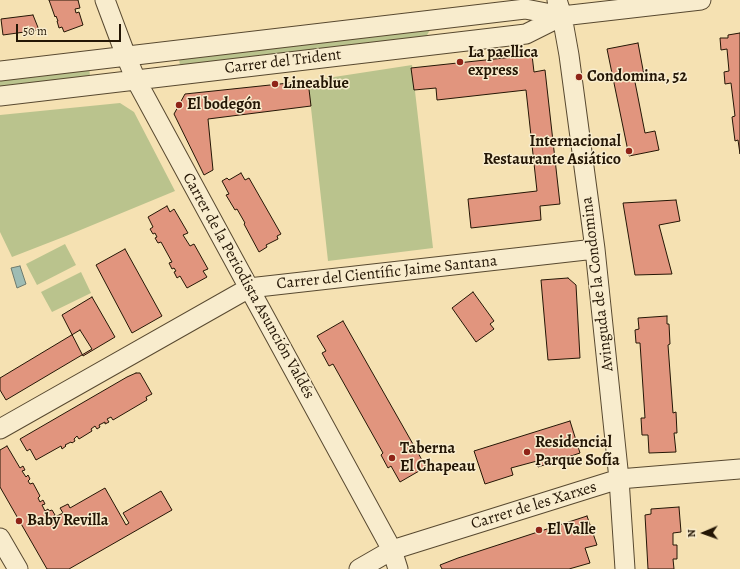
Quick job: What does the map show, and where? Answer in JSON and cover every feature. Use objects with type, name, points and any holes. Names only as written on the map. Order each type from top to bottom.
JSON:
[{"type":"street","name":"Carrer de la Periodista Asunción Valdés","points":[[105,0],[136,80],[392,550],[398,569]]},
{"type":"street","name":"Carrer del Trident","points":[[0,71],[525,9],[701,0]]},
{"type":"street","name":"Carrer del Trident","points":[[0,96],[526,34],[560,8]]},
{"type":"street","name":"Avinguda de la Condomina","points":[[560,8],[569,55],[595,249],[619,479],[625,569]]},
{"type":"street","name":"Carrer del Científic Jaime Santana","points":[[0,430],[249,288],[595,249]]},
{"type":"street","name":"Carrer de les Xarxes","points":[[359,569],[392,550],[619,479],[740,468]]},
{"type":"street","points":[[0,538],[18,569]]},
{"type":"green space","points":[[431,28],[426,37],[180,67],[179,57]]},
{"type":"green space","points":[[412,65],[433,248],[328,261],[308,81]]},
{"type":"green space","points":[[89,67],[90,76],[0,87],[0,77]]},
{"type":"green space","points":[[120,103],[134,112],[175,191],[12,257],[0,232],[0,115]]},
{"type":"green space","points":[[65,244],[76,265],[37,285],[26,264]]},
{"type":"green space","points":[[81,272],[91,293],[52,312],[41,292]]},
{"type":"water","points":[[20,266],[26,284],[17,288],[11,268]]},
{"type":"building","points":[[49,0],[78,0],[80,8],[75,9],[76,13],[79,12],[83,25],[64,32],[62,27],[59,28],[58,21]]},
{"type":"building","points":[[33,15],[39,30],[3,35],[1,19]]},
{"type":"building","points":[[740,33],[740,154],[738,140],[735,141],[732,117],[735,116],[731,83],[725,84],[724,72],[729,71],[727,49],[721,50],[720,38],[728,38],[728,35]]},
{"type":"building","points":[[638,43],[644,75],[634,77],[645,133],[655,131],[659,150],[629,156],[607,49]]},
{"type":"building","points":[[532,55],[534,72],[545,70],[560,204],[540,206],[541,220],[471,228],[468,199],[537,191],[526,90],[437,100],[436,88],[414,90],[411,68]]},
{"type":"building","points":[[308,81],[311,106],[208,119],[213,170],[204,175],[174,114],[185,94]]},
{"type":"building","points":[[241,173],[245,180],[249,178],[281,234],[277,236],[278,239],[266,245],[267,247],[259,252],[237,209],[235,210],[226,195],[229,194],[222,181],[227,178],[229,180]]},
{"type":"building","points":[[676,200],[680,221],[659,225],[672,274],[635,275],[623,203]]},
{"type":"building","points":[[167,206],[170,212],[174,209],[188,233],[183,235],[190,246],[194,244],[208,269],[203,271],[207,277],[187,288],[180,276],[177,278],[174,272],[176,271],[174,268],[172,269],[169,263],[172,262],[161,242],[158,243],[155,238],[157,237],[155,233],[153,234],[150,229],[153,227],[148,217]]},
{"type":"building","points":[[125,249],[162,316],[132,333],[96,265]]},
{"type":"building","points":[[568,278],[576,285],[580,358],[548,360],[541,280]]},
{"type":"building","points":[[473,292],[494,321],[490,324],[494,329],[476,342],[452,308]]},
{"type":"building","points":[[92,297],[115,337],[83,356],[62,315]]},
{"type":"building","points":[[667,316],[667,324],[669,324],[670,344],[668,345],[673,413],[676,412],[677,433],[674,433],[676,452],[649,453],[648,435],[642,435],[641,418],[645,418],[640,343],[636,343],[635,330],[639,329],[638,318]]},
{"type":"building","points":[[343,321],[426,467],[400,482],[391,466],[388,468],[381,455],[383,453],[333,364],[329,366],[322,353],[326,351],[317,336]]},
{"type":"building","points":[[80,330],[92,349],[6,400],[0,390],[0,378]]},
{"type":"building","points":[[136,373],[140,373],[152,394],[146,397],[147,400],[113,420],[111,417],[107,419],[109,422],[99,425],[100,427],[97,429],[95,426],[91,429],[92,431],[79,439],[77,436],[74,439],[75,441],[65,445],[66,446],[62,449],[61,446],[36,460],[30,449],[27,451],[20,439]]},
{"type":"building","name":"Residencial Parque Sofía","points":[[570,421],[580,453],[538,467],[537,461],[511,468],[513,475],[485,484],[474,451]]},
{"type":"building","points":[[7,446],[20,468],[23,466],[25,470],[22,471],[26,477],[28,475],[30,479],[28,481],[30,484],[33,483],[40,496],[38,498],[40,502],[43,500],[45,504],[42,505],[45,511],[48,509],[49,511],[52,510],[55,515],[52,517],[53,518],[63,513],[60,508],[68,504],[70,508],[105,488],[126,525],[129,523],[123,513],[161,491],[172,510],[69,569],[47,569],[0,487],[0,450]]},
{"type":"building","points":[[679,507],[681,532],[673,533],[673,545],[677,545],[677,559],[673,559],[674,569],[648,569],[645,515],[651,514],[651,509]]},
{"type":"building","points":[[587,516],[597,545],[585,548],[590,563],[569,569],[442,569],[440,565],[458,558]]},
{"type":"place","name":"La paellica express","points":[[460,62]]},
{"type":"place","name":"Condomina, 52","points":[[579,77]]},
{"type":"place","name":"Lineablue","points":[[275,84]]},
{"type":"place","name":"El bodegón","points":[[179,105]]},
{"type":"place","name":"Internacional Restaurante Asiático","points":[[629,151]]},
{"type":"place","name":"Residencial Parque Sofía","points":[[527,452]]},
{"type":"place","name":"Taberna El Chapeau","points":[[392,458]]},
{"type":"place","name":"Baby Revilla","points":[[19,521]]},
{"type":"place","name":"El Valle","points":[[539,530]]}]
